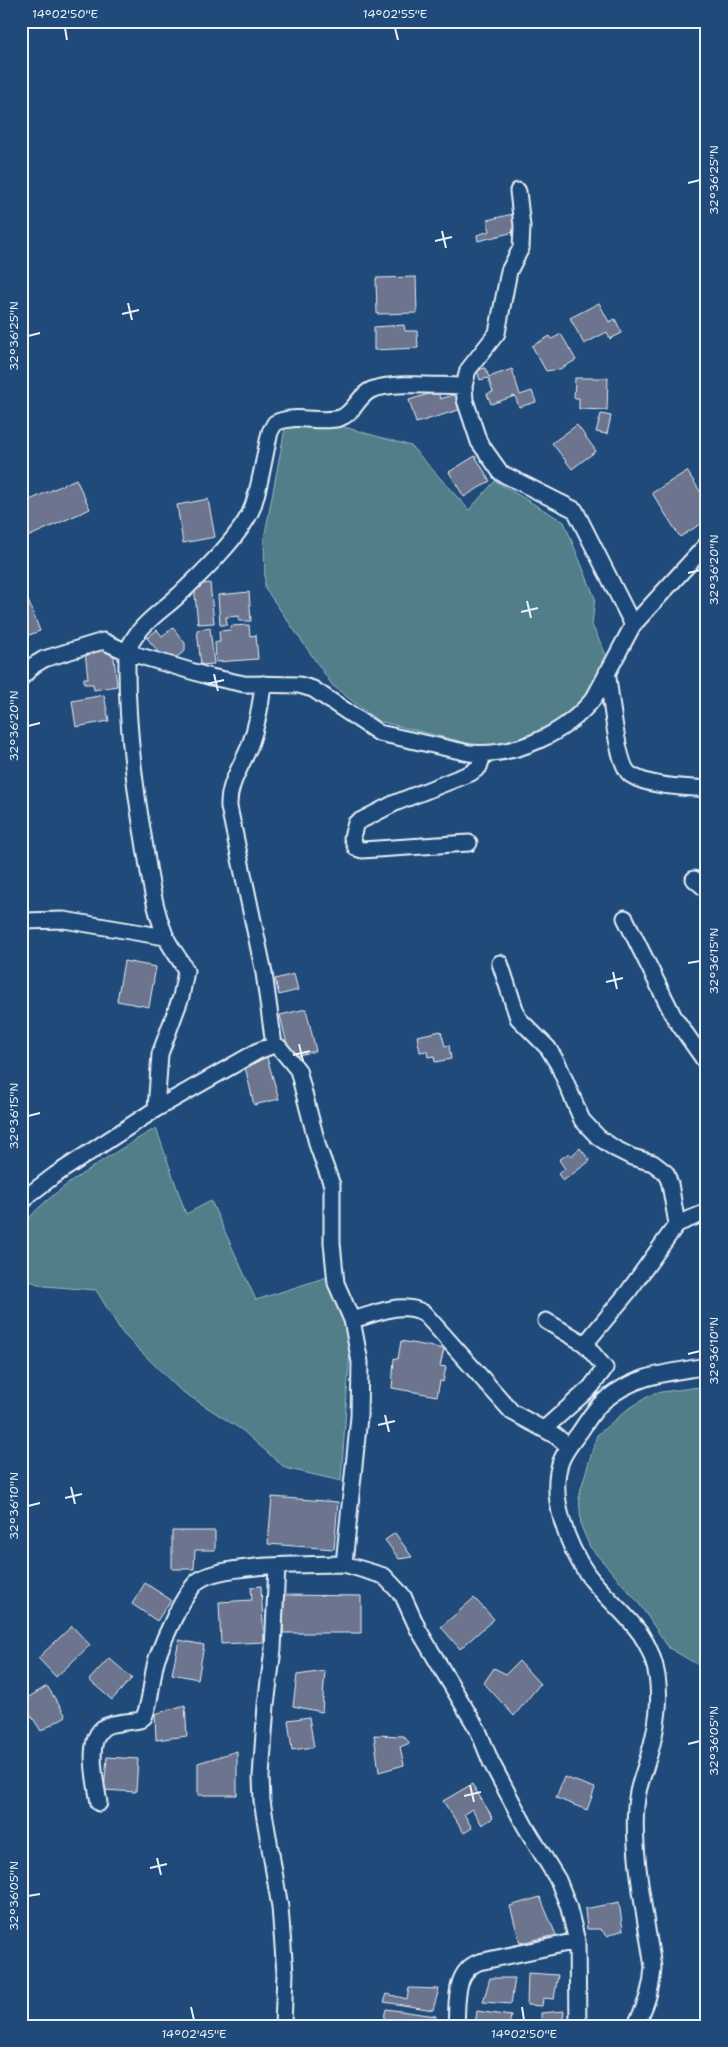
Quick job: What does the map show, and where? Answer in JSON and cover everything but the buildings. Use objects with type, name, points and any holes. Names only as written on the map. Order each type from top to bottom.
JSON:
[{"type":"street","points":[[518,191],[522,237],[521,248],[509,271],[501,319],[493,340],[468,370],[464,386],[468,407],[483,450],[501,473],[575,510],[633,625]]},
{"type":"street","points":[[156,1108],[160,1054],[182,997],[186,976],[185,968],[166,936],[153,894],[133,775],[128,723],[127,652],[135,634],[202,573],[240,527],[252,508],[270,432],[275,423],[307,417],[333,419],[342,417],[366,393],[381,387],[464,386]]},
{"type":"street","points":[[21,678],[34,665],[44,659],[97,641],[103,641],[127,652],[211,677],[244,684],[299,685],[313,689],[379,733],[482,755],[512,751],[527,746],[564,724],[586,708],[594,698],[633,625],[706,546]]},
{"type":"street","points":[[607,672],[613,720],[626,770],[631,775],[644,780],[707,789]]},
{"type":"street","points":[[263,684],[259,715],[249,746],[231,786],[229,807],[264,973],[274,1046]]},
{"type":"street","points":[[469,843],[362,850],[356,848],[352,837],[356,823],[395,803],[471,773],[479,767],[482,755]]},
{"type":"street","points":[[694,879],[707,890]]},
{"type":"street","points":[[625,918],[674,1017],[707,1064]]},
{"type":"street","points":[[21,921],[64,920],[166,936]]},
{"type":"street","points":[[500,964],[518,1018],[548,1048],[558,1064],[582,1120],[598,1137],[614,1148],[632,1158],[653,1163],[666,1173],[670,1184],[677,1224]]},
{"type":"street","points":[[21,1204],[30,1194],[55,1175],[156,1108],[258,1051],[274,1046],[280,1048],[298,1070],[318,1147],[332,1185],[332,1243],[336,1283],[352,1320],[360,1362],[359,1417],[344,1564]]},
{"type":"street","points":[[585,1344],[628,1292],[677,1224],[707,1212]]},
{"type":"street","points":[[352,1320],[401,1307],[417,1308],[459,1350],[512,1412],[544,1429],[568,1446]]},
{"type":"street","points":[[544,1429],[591,1387],[604,1371],[605,1366],[585,1344],[546,1321]]},
{"type":"street","points":[[635,2026],[648,1998],[653,1967],[636,1833],[637,1798],[652,1748],[660,1701],[658,1678],[646,1642],[621,1608],[588,1575],[566,1534],[559,1507],[558,1474],[568,1446],[603,1401],[631,1383],[648,1375],[707,1366]]},
{"type":"street","points":[[99,1803],[94,1761],[94,1738],[98,1732],[110,1724],[140,1720],[144,1717],[151,1680],[162,1645],[191,1588],[199,1581],[214,1573],[277,1566],[344,1564],[384,1576],[393,1583],[403,1596],[418,1629],[478,1730],[491,1762],[525,1826],[558,1880],[568,1905],[577,1941],[578,2026]]},
{"type":"street","points":[[277,1566],[273,1649],[266,1705],[261,1777],[262,1801],[280,1907],[285,1973],[283,2026]]},
{"type":"street","points":[[456,2026],[460,1982],[466,1968],[479,1962],[577,1941]]},
{"type":"green space","points":[[330,423],[411,446],[469,510],[495,481],[564,522],[595,598],[592,625],[609,661],[591,699],[535,734],[487,748],[378,721],[333,686],[265,588],[264,539],[285,428]]},
{"type":"green space","points":[[156,1128],[186,1214],[211,1201],[256,1300],[327,1277],[351,1335],[341,1481],[285,1468],[242,1430],[180,1390],[123,1334],[96,1290],[44,1286],[21,1278],[20,1237],[28,1219],[60,1190],[81,1175]]},
{"type":"green space","points":[[707,1386],[707,1670],[669,1648],[638,1602],[590,1547],[581,1526],[579,1495],[597,1435],[629,1408],[654,1393]]}]
